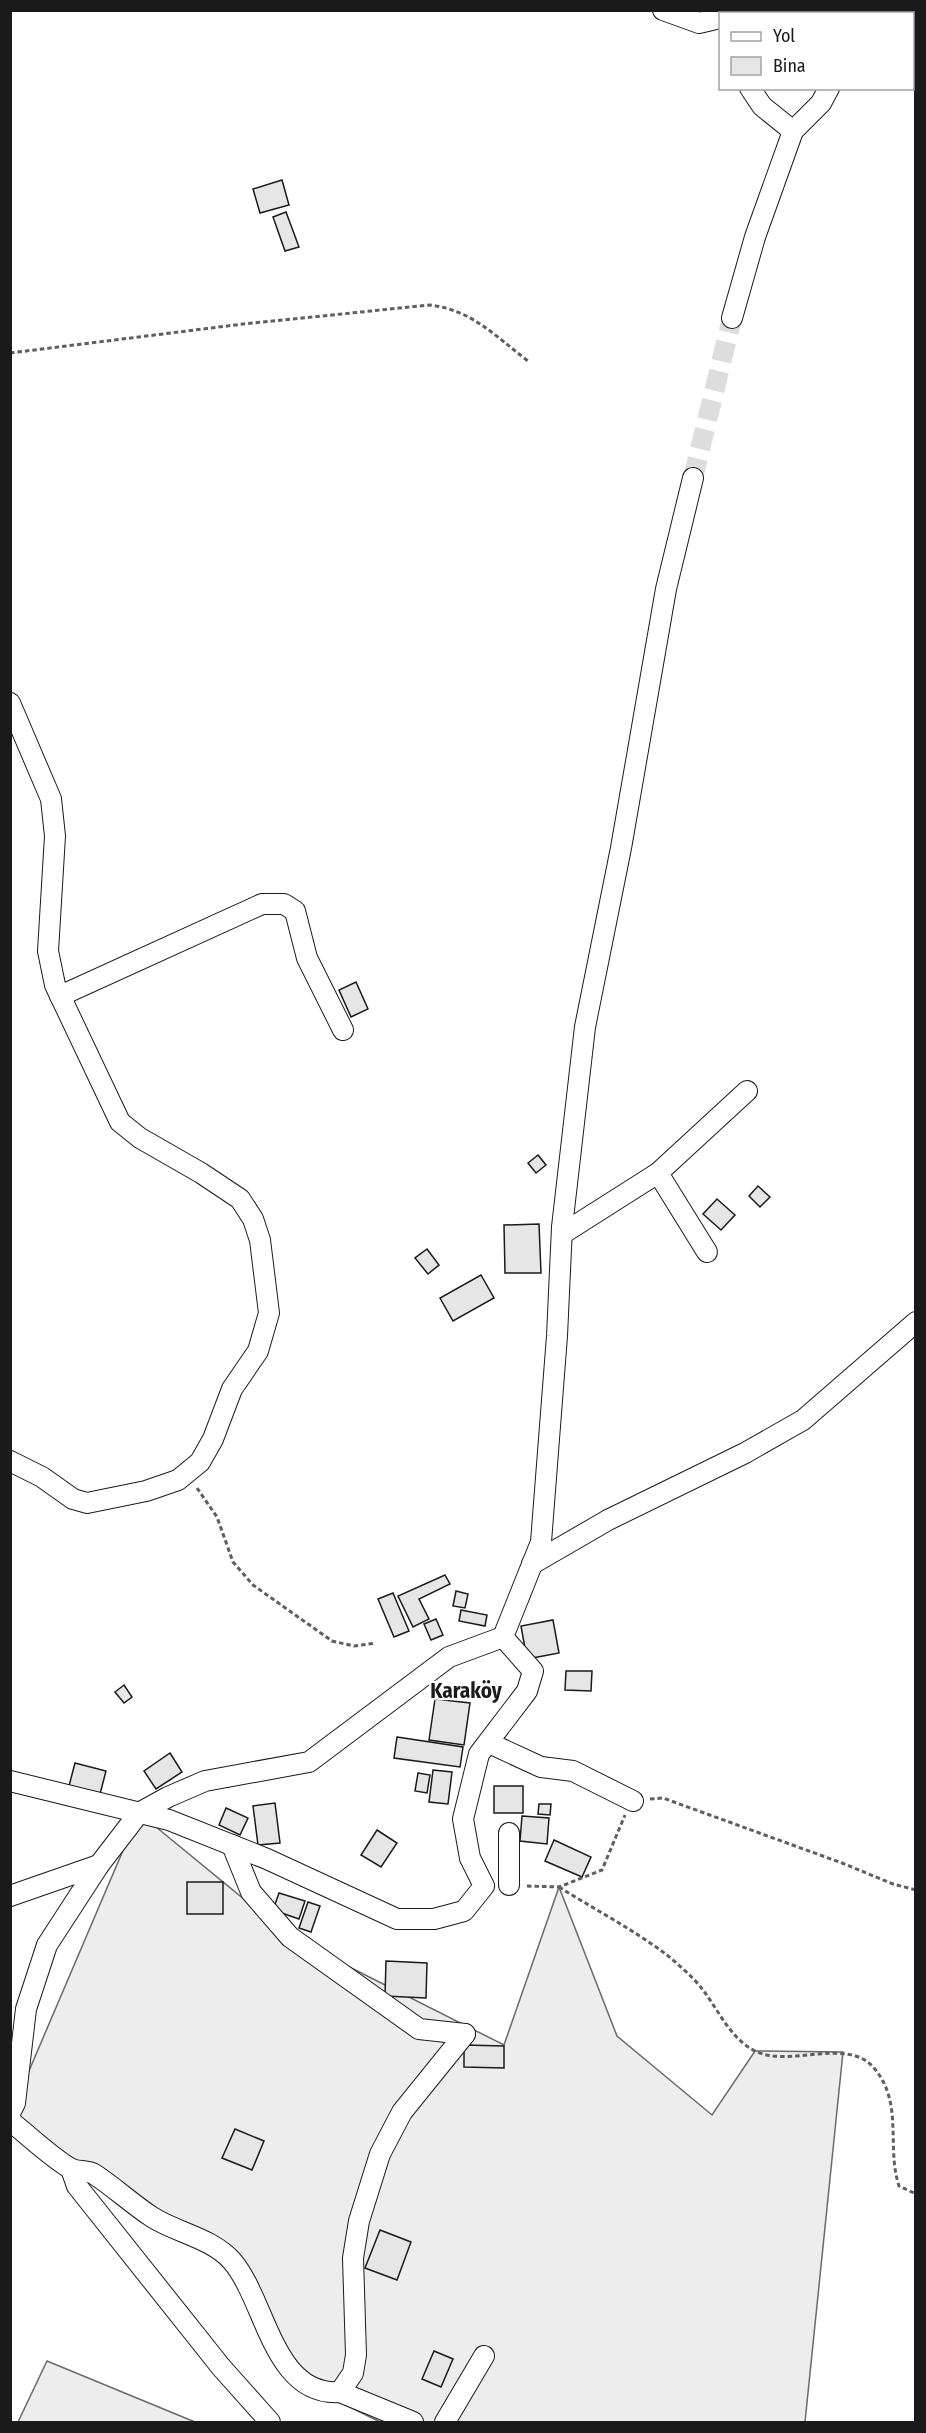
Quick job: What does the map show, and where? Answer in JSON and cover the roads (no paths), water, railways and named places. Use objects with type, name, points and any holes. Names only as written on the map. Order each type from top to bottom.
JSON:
[{"type":"street","points":[[663,10],[699,23],[719,18]]},
{"type":"street","points":[[751,90],[762,106],[793,131]]},
{"type":"street","points":[[732,318],[755,237],[793,131],[821,103],[828,90]]},
{"type":"street","points":[[10,2113],[15,2103],[26,2008],[47,1944],[99,1866],[139,1813],[205,1781],[309,1762],[449,1657],[503,1637],[541,1542],[546,1500],[562,1234],[585,1028],[621,849],[666,589],[693,478]]},
{"type":"street","points":[[10,703],[51,799],[55,836],[48,951],[55,985],[120,1122],[140,1138],[201,1173],[240,1199],[253,1219],[260,1240],[268,1313],[265,1332],[258,1351],[232,1389],[213,1439],[200,1461],[180,1478],[146,1491],[87,1503],[73,1499],[42,1477],[10,1461]]},
{"type":"street","points":[[60,996],[262,904],[284,904],[295,911],[308,958],[344,1030]]},
{"type":"street","points":[[562,1234],[658,1173],[747,1091]]},
{"type":"street","points":[[658,1173],[707,1252]]},
{"type":"street","points":[[532,1564],[608,1521],[745,1453],[803,1420],[915,1322]]},
{"type":"street","points":[[10,1781],[169,1820],[232,1845],[397,1919],[434,1919],[464,1911],[484,1886],[470,1858],[463,1820],[479,1754],[527,1691],[533,1671],[503,1637]]},
{"type":"street","points":[[489,1743],[541,1767],[573,1771],[633,1801]]},
{"type":"street","points":[[509,1833],[509,1885]]},
{"type":"street","points":[[232,1845],[251,1892],[290,1937],[419,2029],[465,2034],[402,2112],[380,2154],[359,2221],[354,2249],[356,2355],[353,2373],[340,2392]]},
{"type":"street","points":[[10,1896],[99,1866]]},
{"type":"street","points":[[10,2121],[71,2169],[91,2172],[154,2218],[212,2246],[230,2258],[240,2270],[278,2353],[307,2386],[324,2393],[340,2392],[413,2422]]},
{"type":"street","points":[[71,2169],[76,2186],[221,2367],[270,2422]]},
{"type":"street","points":[[445,2422],[484,2356]]},
{"type":"tunnel","points":[[693,478],[732,318]]},
{"type":"district","name":"Karaköy","points":[[466,1691]]}]
